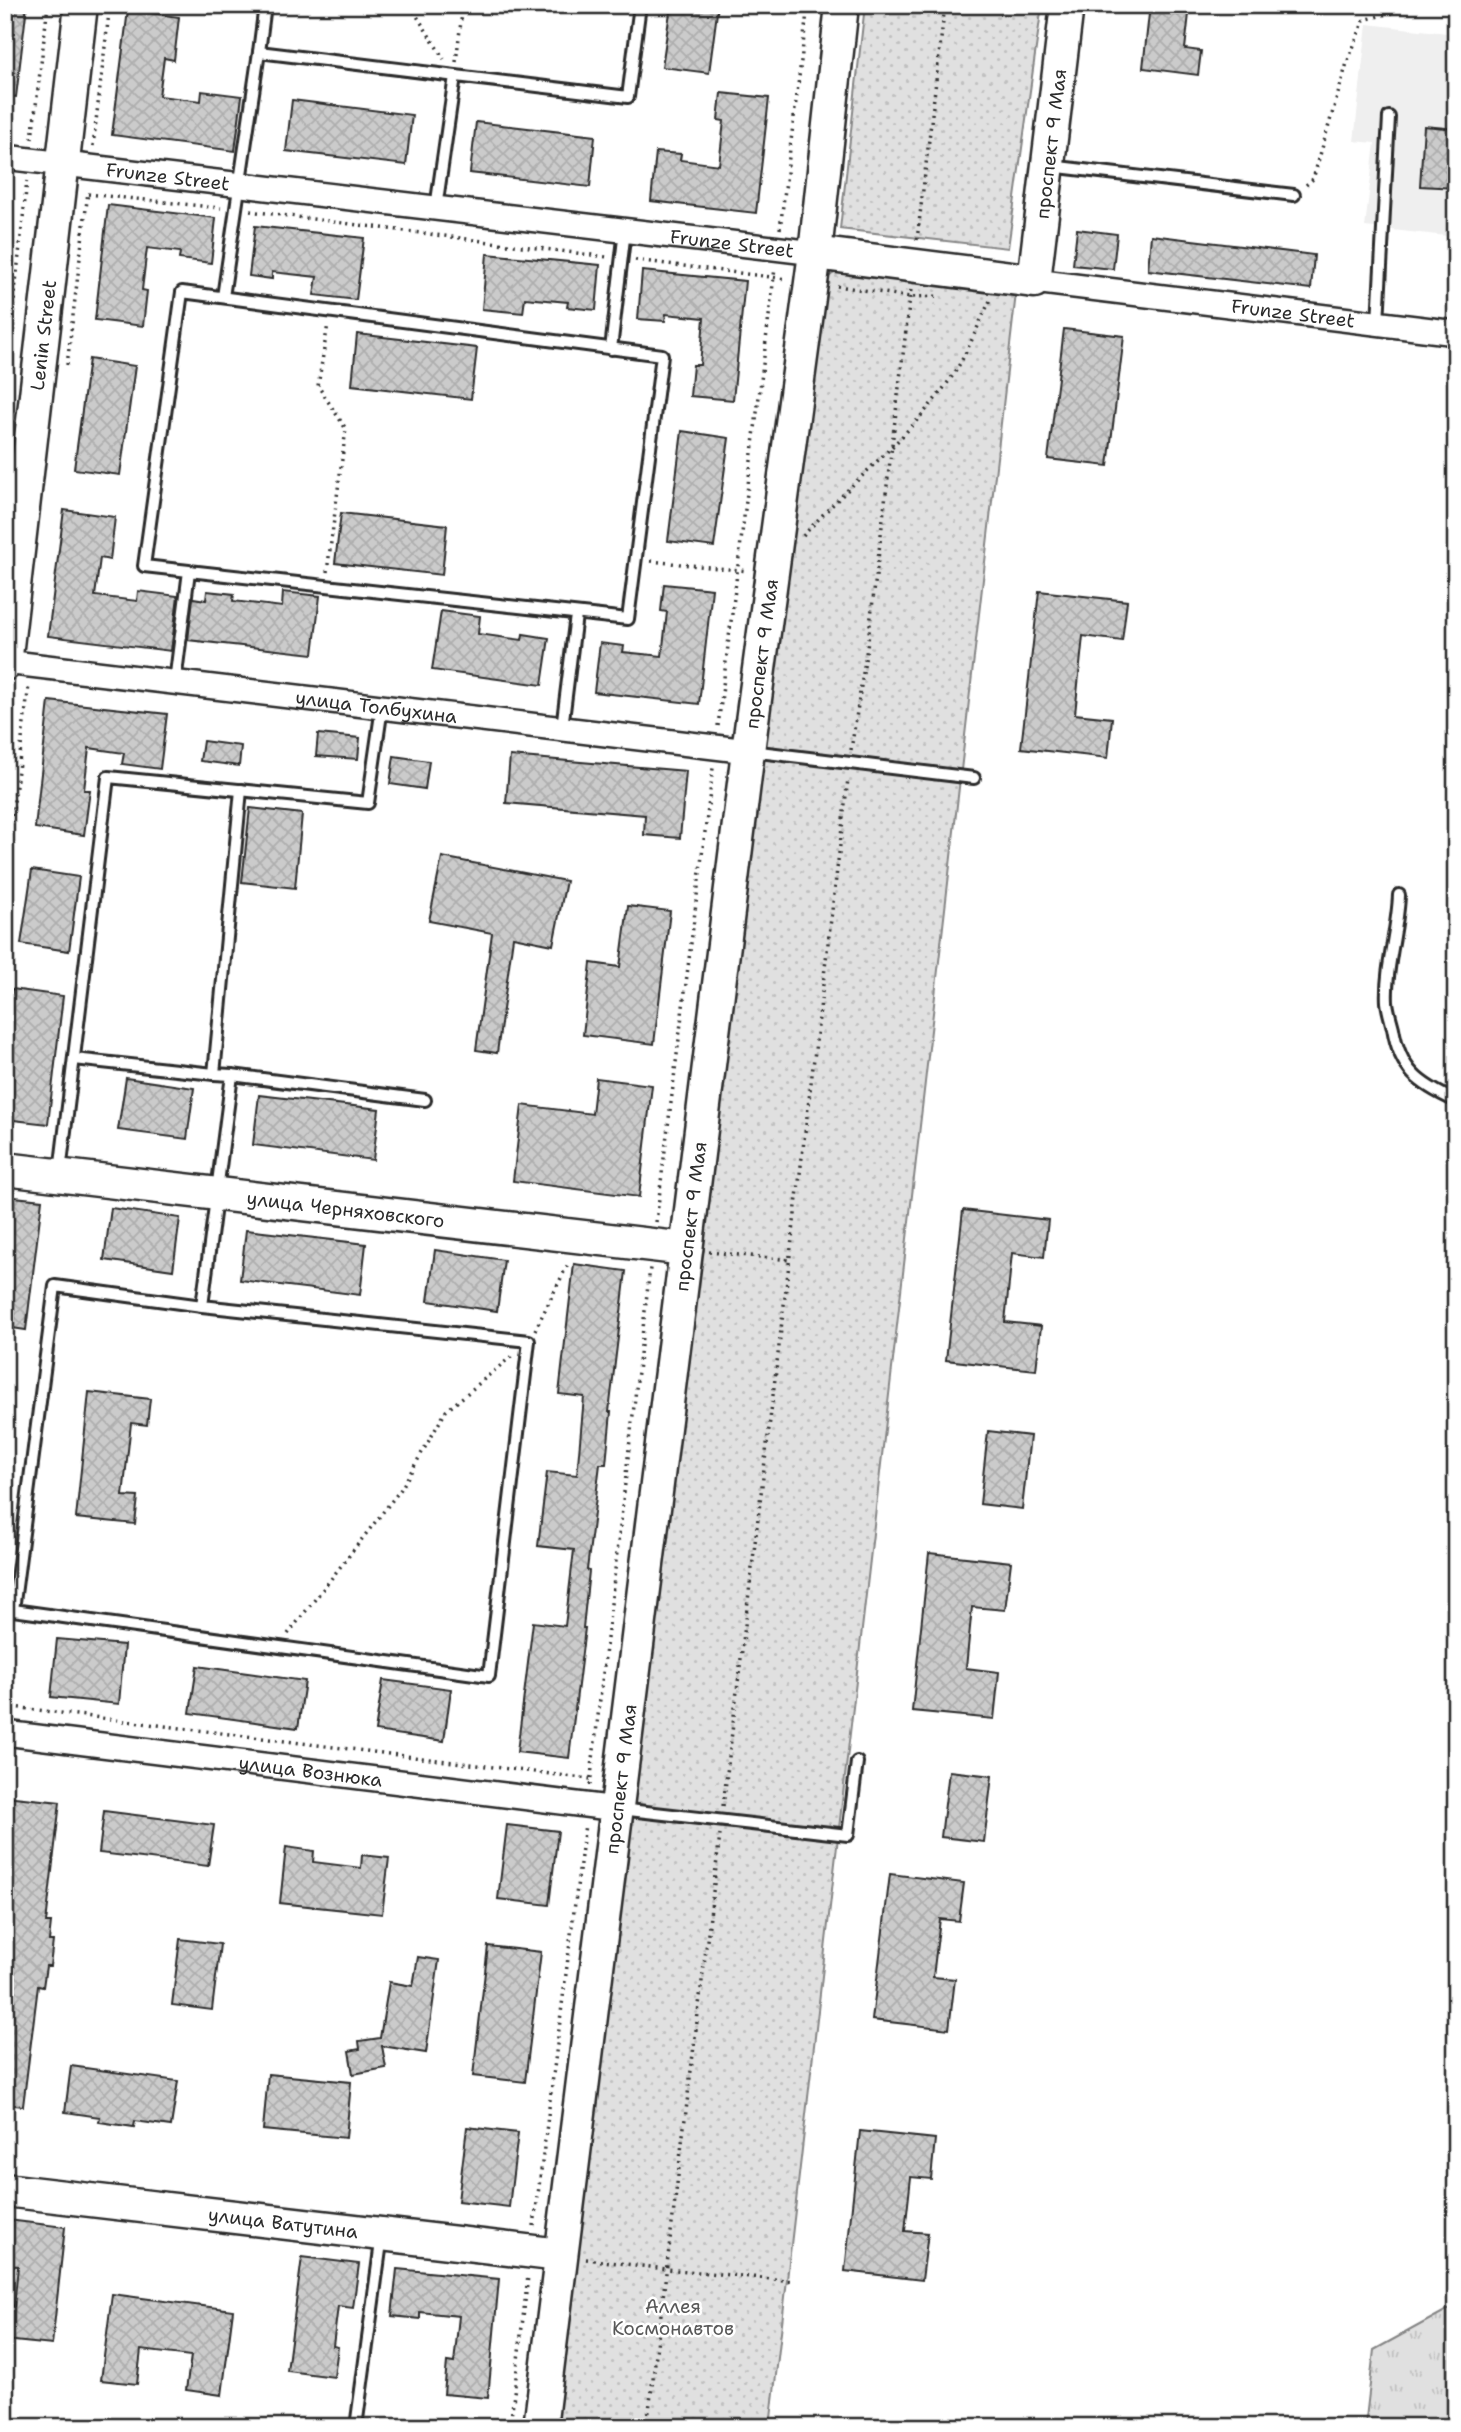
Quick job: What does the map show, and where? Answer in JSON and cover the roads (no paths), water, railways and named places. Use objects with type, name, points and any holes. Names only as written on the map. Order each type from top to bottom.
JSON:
[{"type":"street","name":"Lenin Street","points":[[5,663],[81,5]]},
{"type":"street","name":"проспект 9 Мая","points":[[540,2427],[546,2253],[602,1807],[686,1249],[771,572],[813,267],[842,5]]},
{"type":"street","name":"проспект 9 Мая","points":[[1034,281],[1067,5]]},
{"type":"street","name":"Frunze Street","points":[[5,157],[778,248],[813,267],[914,266],[1456,333]]},
{"type":"street","name":"улица Толбухина","points":[[5,663],[748,751]]},
{"type":"street","name":"улица Черняховского","points":[[5,1169],[686,1249]]},
{"type":"street","name":"улица Вознюка","points":[[5,1733],[602,1807]]},
{"type":"street","name":"улица Ватутина","points":[[5,2190],[546,2253]]},
{"type":"lane","points":[[223,297],[265,5]]},
{"type":"lane","points":[[259,52],[628,97],[640,5]]},
{"type":"lane","points":[[436,208],[455,76]]},
{"type":"lane","points":[[1378,323],[1389,117]]},
{"type":"lane","points":[[1048,166],[1294,195]]},
{"type":"lane","points":[[611,348],[625,230]]},
{"type":"lane","points":[[182,292],[223,297],[662,355],[628,619],[144,566],[182,292]]},
{"type":"lane","points":[[175,682],[188,571]]},
{"type":"lane","points":[[562,729],[576,615]]},
{"type":"lane","points":[[60,1175],[108,777],[368,803],[382,707]]},
{"type":"lane","points":[[748,751],[974,778]]},
{"type":"lane","points":[[214,1074],[241,790]]},
{"type":"lane","points":[[1399,895],[1387,1002],[1395,1048],[1406,1067],[1424,1085],[1456,1101]]},
{"type":"lane","points":[[74,1059],[232,1075],[425,1100]]},
{"type":"lane","points":[[202,1306],[232,1075]]},
{"type":"lane","points":[[55,1286],[202,1306],[529,1341],[489,1676],[13,1610],[55,1286]]},
{"type":"lane","points":[[602,1807],[848,1835],[857,1762]]},
{"type":"lane","points":[[356,2427],[382,2234]]},
{"type":"park label","name":"Аллея Космонавтов","points":[[673,2317]]}]
